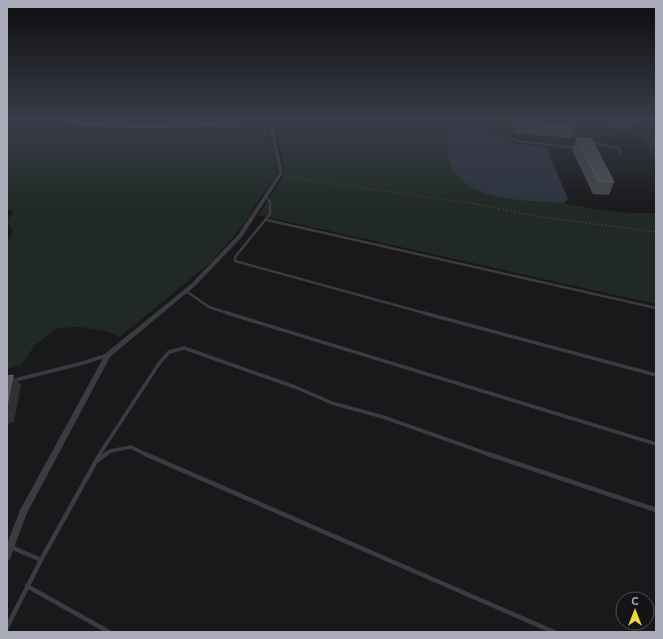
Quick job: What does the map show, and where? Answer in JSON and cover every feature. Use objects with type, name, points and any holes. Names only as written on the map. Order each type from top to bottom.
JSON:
[{"type":"street","points":[[7,556],[23,513],[108,355],[186,291],[240,236],[281,173],[276,151]]},
{"type":"lane","points":[[266,197],[270,202],[270,214],[235,257],[235,261],[239,264],[656,375]]},
{"type":"lane","points":[[266,220],[656,308]]},
{"type":"lane","points":[[186,291],[209,307],[656,444]]},
{"type":"lane","points":[[7,628],[27,586],[96,461],[158,365],[169,352],[184,348],[295,387],[332,403],[383,417],[656,510]]},
{"type":"lane","points":[[7,382],[27,375],[90,363],[108,355]]},
{"type":"lane","points":[[96,461],[110,452],[131,447],[172,467],[554,632]]},
{"type":"lane","points":[[10,547],[41,560]]},
{"type":"lane","points":[[27,586],[109,632]]},
{"type":"path","points":[[279,176],[463,203],[483,204],[498,209],[534,216],[656,232]]},
{"type":"shaded area","points":[[7,151],[273,151],[277,171],[275,178],[261,196],[246,222],[211,262],[120,337],[108,332],[81,327],[58,328],[35,345],[21,365],[7,369],[7,242],[13,231],[8,222],[13,212],[7,208]]},
{"type":"shaded area","points":[[280,151],[474,151],[489,195],[563,203],[595,209],[630,213],[656,213],[656,304],[258,215],[283,178],[284,171]]},
{"type":"shaded area","points":[[548,151],[568,199],[563,203],[516,200],[485,193],[471,187],[460,177],[451,165],[447,152]]},
{"type":"shaded area","points":[[650,151],[656,151],[656,162]]},
{"type":"building","points":[[583,151],[598,151],[614,182],[598,181]]},
{"type":"building","points":[[13,375],[7,406],[7,376]]}]
